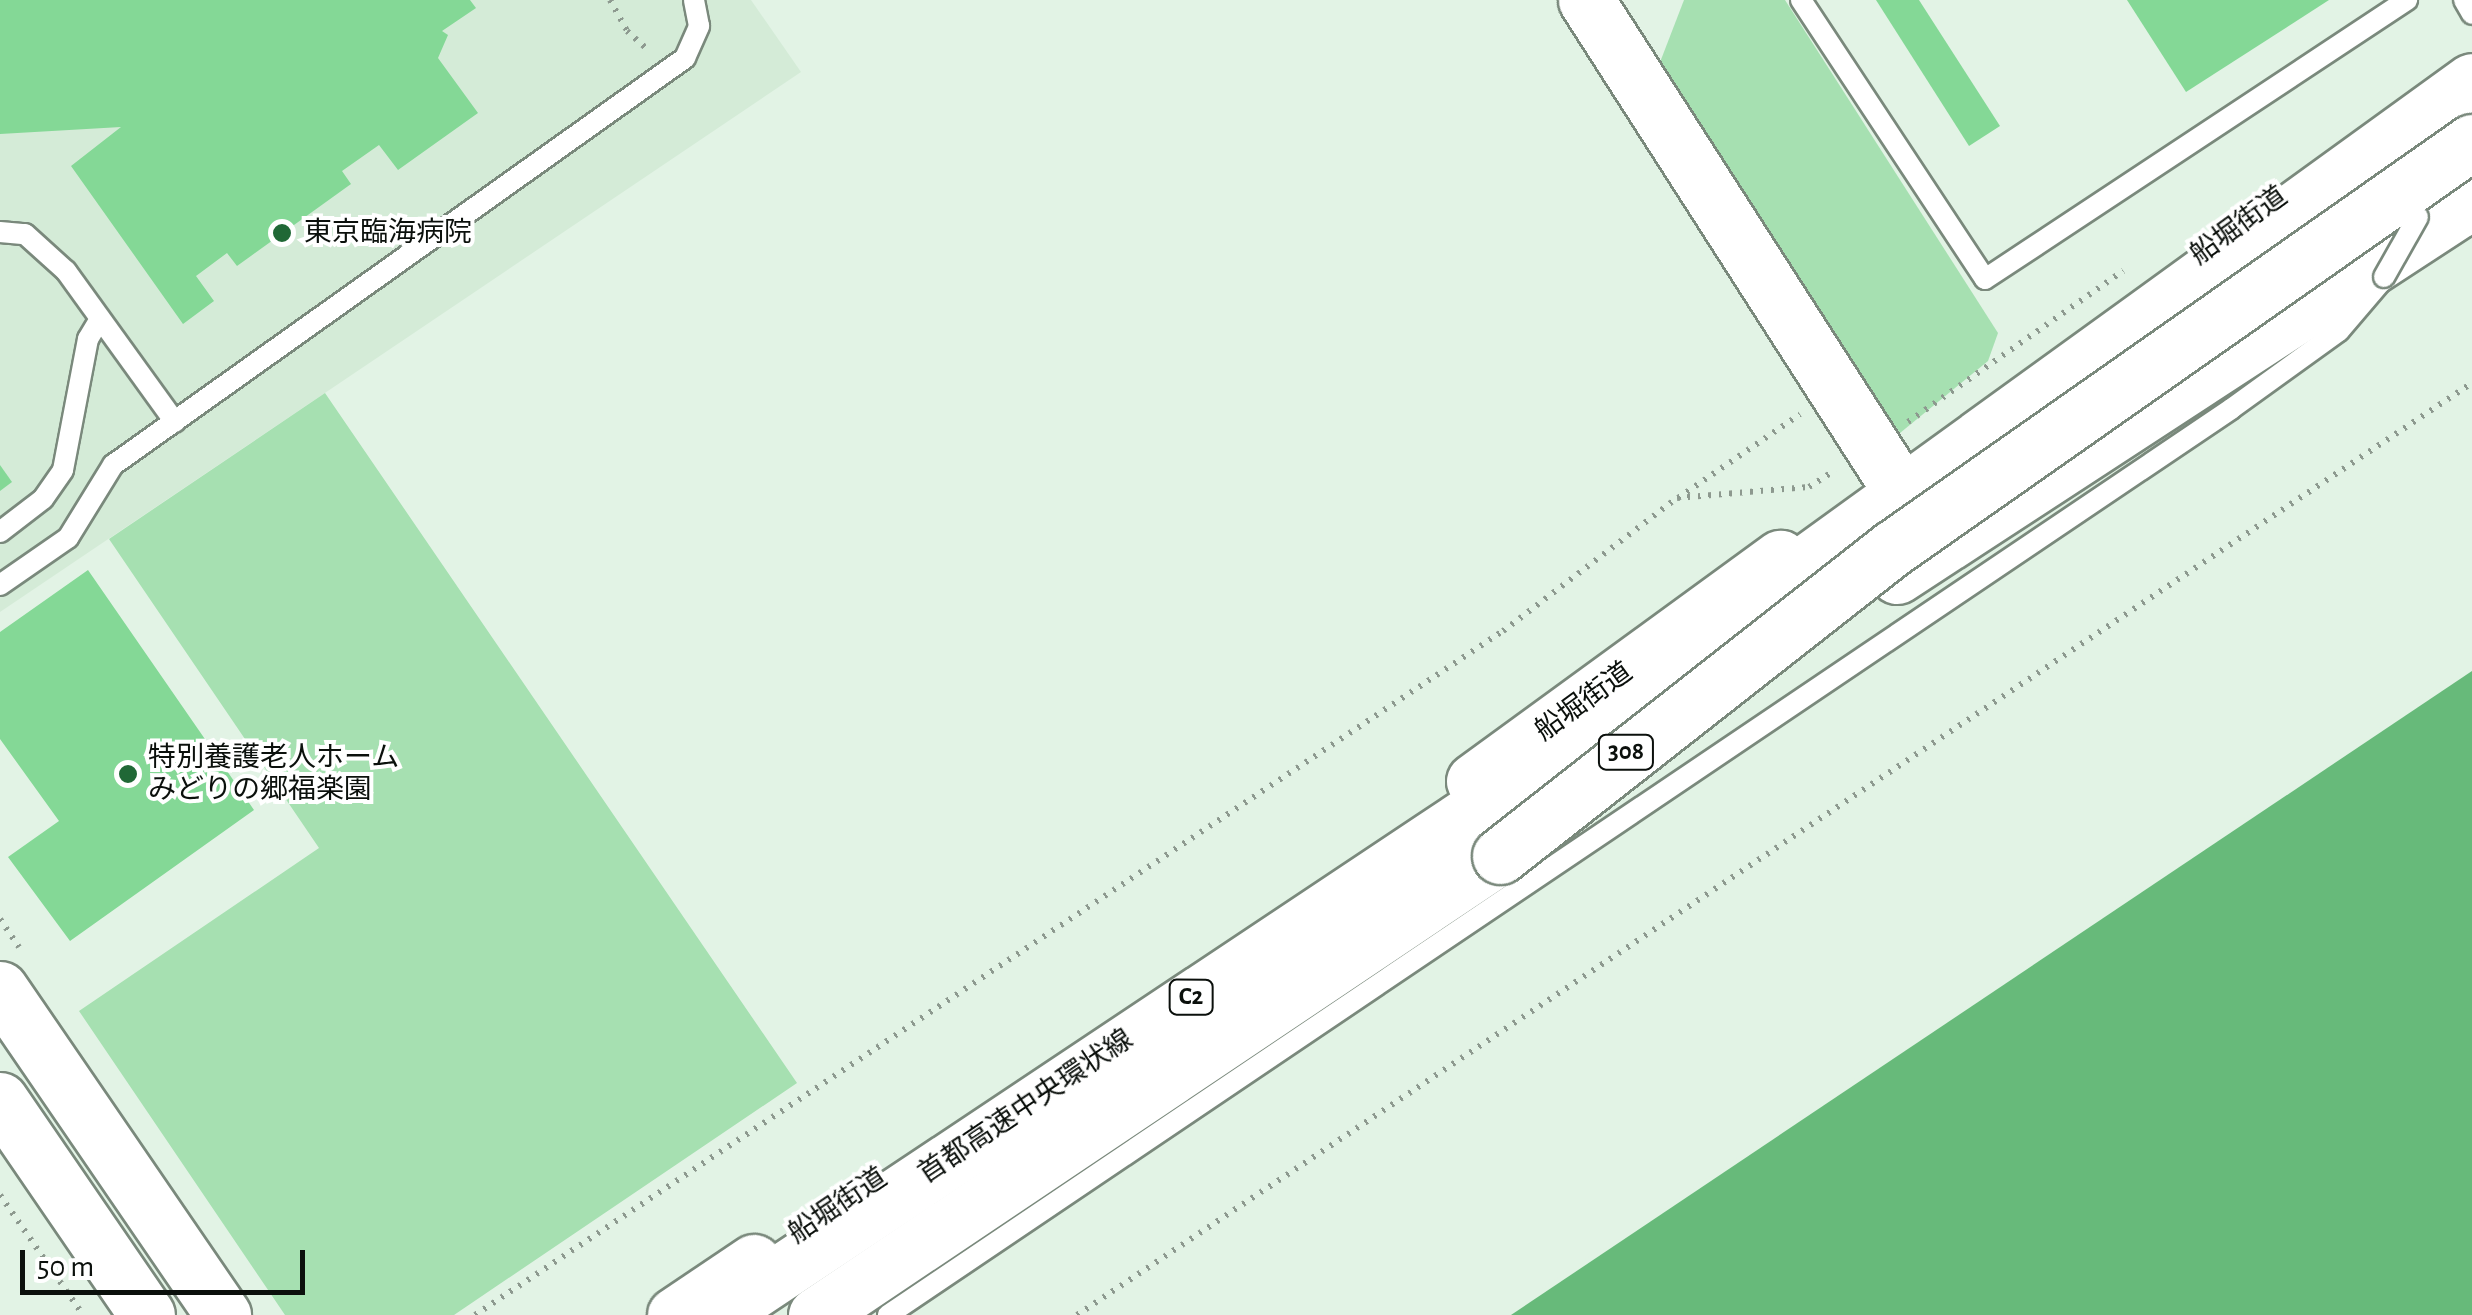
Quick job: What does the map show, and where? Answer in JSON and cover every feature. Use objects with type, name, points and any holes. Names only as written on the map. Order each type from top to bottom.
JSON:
[{"type":"main road","points":[[1586,0],[1882,462]]},
{"type":"main road","name":"船堀街道","points":[[674,1315],[1443,804],[1882,462],[2472,59]]},
{"type":"main road","points":[[1536,766],[1558,742],[2472,82]]},
{"type":"main road","points":[[1536,766],[2472,141]]},
{"type":"main road","points":[[1500,856],[1892,548],[2472,141]]},
{"type":"main road","points":[[1500,856],[2472,182]]},
{"type":"main road","name":"308","points":[[788,1315],[1467,856],[2472,201]]},
{"type":"main road","name":"首都高速中央環状線","points":[[717,1315],[1536,766]]},
{"type":"main road","name":"首都高速中央環状線","points":[[816,1315],[1500,856]]},
{"type":"main road","points":[[0,989],[222,1315]]},
{"type":"main road","points":[[5,1118],[146,1315]]},
{"type":"lane","points":[[0,585],[68,538],[113,465],[686,58],[699,26],[694,0]]},
{"type":"lane","points":[[1801,0],[1985,280],[2407,0]]},
{"type":"lane","points":[[2464,0],[2472,14]]},
{"type":"lane","points":[[888,1315],[2232,409],[2339,330],[2376,288],[2418,217]]},
{"type":"lane","points":[[0,232],[25,234],[66,271],[175,422]]},
{"type":"lane","points":[[0,532],[43,499],[62,470],[88,339],[99,321]]},
{"type":"path","points":[[610,0],[628,32],[654,54]]},
{"type":"path","points":[[1677,498],[1808,487],[1882,462],[2131,266]]},
{"type":"path","points":[[1076,1315],[2472,383]]},
{"type":"path","points":[[475,1315],[1487,642],[1677,498],[1802,412]]},
{"type":"path","points":[[0,1195],[83,1315]]},
{"type":"shaded area","name":"東京臨海病院","points":[[0,0],[751,0],[801,72],[0,612]]},
{"type":"shaded area","points":[[1684,0],[1785,0],[1998,333],[1988,361],[1900,433],[1652,83]]},
{"type":"shaded area","points":[[325,393],[797,1083],[454,1315],[285,1315],[79,1011],[319,848],[109,539]]},
{"type":"shaded area","points":[[2472,671],[2472,1315],[1511,1315]]},
{"type":"pier","points":[[2472,666],[2472,670],[1506,1315],[1508,1311]]},
{"type":"building","points":[[0,0],[470,0],[476,8],[442,31],[448,35],[438,58],[478,113],[398,170],[379,145],[342,171],[351,184],[237,266],[227,253],[196,276],[214,301],[183,324],[71,166],[121,127],[0,134]]},
{"type":"building","points":[[1876,0],[1919,0],[2000,126],[1969,146]]},
{"type":"building","points":[[2127,0],[2329,0],[2186,92]]},
{"type":"building","points":[[0,465],[12,482],[0,491]]},
{"type":"building","name":"特別養護老人ホーム みどりの郷福楽園","points":[[88,570],[254,810],[70,941],[8,857],[59,821],[0,739],[0,632]]},
{"type":"place","name":"東京臨海病院","points":[[282,233]]},
{"type":"place","name":"特別養護老人ホーム みどりの郷福楽園","points":[[128,774]]}]
